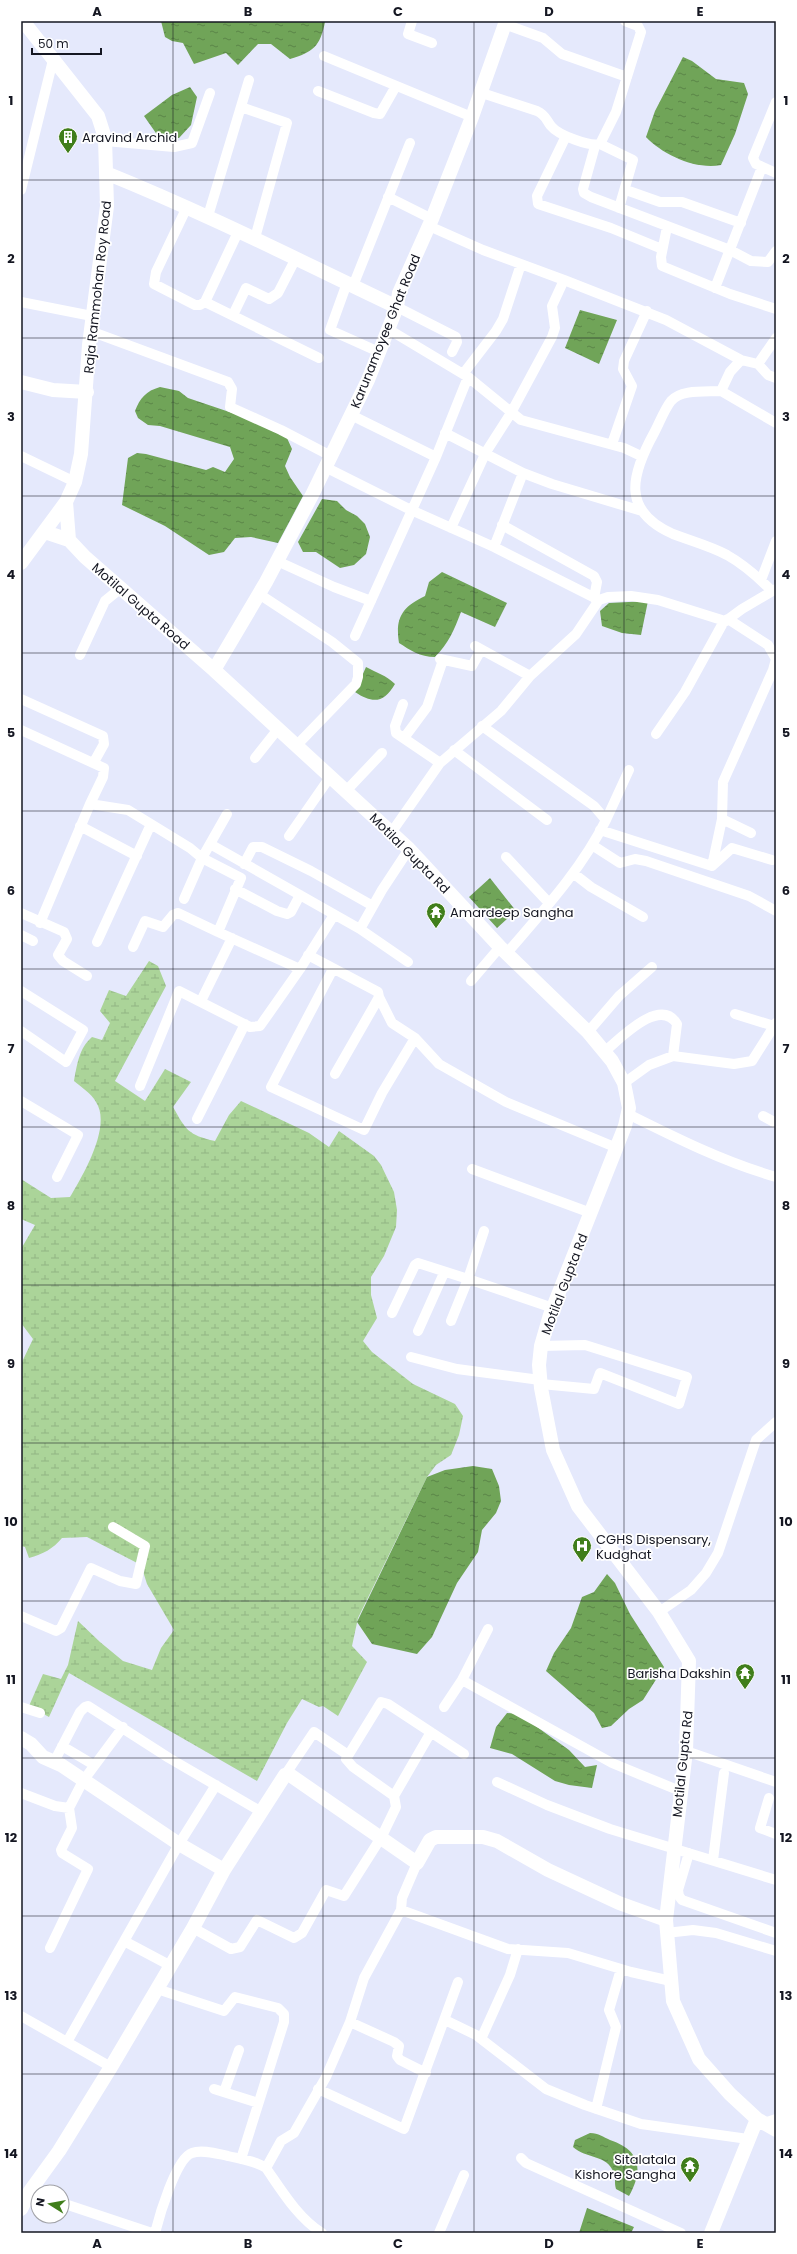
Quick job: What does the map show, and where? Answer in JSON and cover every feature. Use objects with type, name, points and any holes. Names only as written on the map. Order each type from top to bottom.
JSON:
[{"type":"street","name":"Raja Rammohan Roy Road","points":[[21,563],[66,502],[75,482],[81,454],[90,331],[107,206],[105,141],[98,116],[23,21]]},
{"type":"street","points":[[412,21],[408,34],[432,43]]},
{"type":"street","points":[[625,21],[638,26],[641,32],[616,112],[598,145],[584,180],[584,193],[667,227],[730,250],[751,261],[761,263],[768,262],[776,251]]},
{"type":"street","points":[[505,22],[543,38],[562,54],[627,77]]},
{"type":"street","name":"Karunamoyee Ghat Road","points":[[214,670],[277,561],[351,415],[397,307],[398,293],[431,222],[472,117],[479,92],[505,22]]},
{"type":"street","points":[[324,56],[472,117]]},
{"type":"street","points":[[21,190],[26,148],[53,60]]},
{"type":"street","points":[[208,216],[249,80]]},
{"type":"street","points":[[318,91],[374,114],[380,114],[396,86]]},
{"type":"street","points":[[479,92],[543,113],[551,126],[566,136],[598,145],[633,160],[626,190],[619,208]]},
{"type":"street","points":[[105,141],[174,147],[192,143],[210,93]]},
{"type":"street","points":[[776,102],[753,158],[756,164],[776,173]]},
{"type":"street","points":[[241,107],[287,123],[255,238]]},
{"type":"street","points":[[566,136],[537,196],[538,204],[611,228],[662,249]]},
{"type":"street","points":[[379,352],[330,330],[410,143]]},
{"type":"street","points":[[715,288],[762,167]]},
{"type":"street","points":[[106,172],[187,206],[239,230],[456,337],[457,342],[452,352]]},
{"type":"street","points":[[626,190],[660,202],[682,202],[741,223]]},
{"type":"street","points":[[388,197],[483,250],[647,311],[741,360],[758,364],[768,375],[776,378]]},
{"type":"street","points":[[187,206],[156,272],[154,284],[195,305],[200,305],[205,302],[239,230]]},
{"type":"street","points":[[667,227],[660,262],[662,266],[715,288],[775,306]]},
{"type":"street","points":[[232,315],[246,288],[269,299],[278,293],[296,258]]},
{"type":"street","points":[[355,636],[436,457],[466,376],[503,319],[521,264]]},
{"type":"street","points":[[451,528],[486,452],[511,413],[552,337],[555,328],[552,306],[564,280]]},
{"type":"street","points":[[21,302],[92,316]]},
{"type":"street","points":[[205,302],[319,358]]},
{"type":"street","points":[[612,444],[632,386],[623,369],[624,361],[647,311]]},
{"type":"street","points":[[388,329],[466,376],[521,420],[612,444],[641,456]]},
{"type":"street","points":[[90,331],[228,382],[232,389],[230,407],[281,430],[328,462],[411,510],[494,547],[597,599],[631,596],[658,600],[727,620],[768,645],[776,659],[774,671],[723,782],[722,819],[712,866]]},
{"type":"street","points":[[758,364],[776,338]]},
{"type":"street","points":[[720,391],[730,372],[741,360]]},
{"type":"street","points":[[21,382],[54,390],[86,392]]},
{"type":"street","points":[[642,511],[634,492],[641,456],[671,401],[684,394],[720,391],[776,423]]},
{"type":"street","points":[[351,415],[436,457]]},
{"type":"street","points":[[445,433],[486,452],[523,473],[552,484],[642,511],[671,533],[727,555],[774,590],[727,620],[685,692],[656,734]]},
{"type":"street","points":[[21,456],[75,482]]},
{"type":"street","points":[[494,547],[523,473]]},
{"type":"street","points":[[66,502],[69,540]]},
{"type":"street","points":[[392,833],[440,763],[501,711],[530,676],[576,634],[597,599],[597,582],[594,576],[502,525]]},
{"type":"street","name":"Motilal Gupta Road","points":[[45,532],[69,540],[85,557],[214,670]]},
{"type":"street","points":[[761,580],[776,541]]},
{"type":"street","points":[[277,561],[334,587],[371,601]]},
{"type":"street","points":[[80,655],[105,601],[120,588]]},
{"type":"street","points":[[259,594],[332,642],[358,663],[358,677],[356,684],[296,746]]},
{"type":"street","points":[[404,738],[427,707],[441,661],[472,666],[478,648],[530,676]]},
{"type":"street","name":"Motilal Gupta Rd","points":[[214,670],[409,849],[503,950],[588,1032],[612,1061],[624,1083],[629,1108],[628,1114],[617,1148],[553,1308],[541,1346],[541,1382],[553,1450],[578,1506],[659,1612],[689,1661],[686,1751],[673,1849],[666,1926],[673,2001],[699,2059],[730,2094],[768,2123],[748,2139],[712,2233]]},
{"type":"street","points":[[21,700],[104,736],[104,744],[94,762]]},
{"type":"street","points":[[403,704],[394,730],[440,763]]},
{"type":"street","points":[[482,726],[594,806],[606,820]]},
{"type":"street","points":[[255,758],[278,729]]},
{"type":"street","points":[[21,730],[94,762],[105,770],[40,923]]},
{"type":"street","points":[[454,750],[547,820]]},
{"type":"street","points":[[346,791],[382,753]]},
{"type":"street","points":[[471,981],[549,904],[573,873],[592,845],[606,820],[629,770]]},
{"type":"street","points":[[289,836],[330,777]]},
{"type":"street","points":[[90,804],[128,810],[202,858],[240,878],[218,932]]},
{"type":"street","points":[[184,899],[202,858],[227,814]]},
{"type":"street","points":[[722,819],[751,833]]},
{"type":"street","points":[[98,942],[151,824]]},
{"type":"street","points":[[80,826],[137,856]]},
{"type":"street","points":[[600,830],[712,866]]},
{"type":"street","points":[[210,844],[360,929],[408,962]]},
{"type":"street","points":[[592,845],[620,863],[635,859],[646,861],[749,896],[776,910]]},
{"type":"street","points":[[244,864],[253,847],[266,849],[311,871],[373,906]]},
{"type":"street","points":[[712,866],[732,848],[772,860]]},
{"type":"street","points":[[360,929],[409,849]]},
{"type":"street","points":[[506,857],[549,904]]},
{"type":"street","points":[[573,873],[591,887],[643,917]]},
{"type":"street","points":[[236,889],[277,911],[287,914],[291,912],[300,895]]},
{"type":"street","points":[[21,913],[40,923],[64,932],[68,936],[58,955],[63,961],[87,976]]},
{"type":"street","points":[[133,947],[145,920],[163,927],[173,915],[178,913],[300,969]]},
{"type":"street","points":[[140,1086],[179,991],[253,1028],[260,1026],[300,969],[334,915]]},
{"type":"street","points":[[21,935],[33,941]]},
{"type":"street","points":[[201,1001],[232,938]]},
{"type":"street","points":[[308,955],[378,992],[378,997],[392,1023],[415,1038],[439,1064],[506,1102],[617,1148]]},
{"type":"street","points":[[588,1032],[619,996],[652,967]]},
{"type":"street","points":[[333,969],[271,1086],[364,1130],[382,1093],[415,1038]]},
{"type":"street","points":[[21,991],[83,1030],[66,1062],[21,1032]]},
{"type":"street","points":[[335,1074],[378,997]]},
{"type":"street","points":[[604,1052],[645,1020],[660,1013],[667,1014],[677,1024],[672,1056]]},
{"type":"street","points":[[624,1083],[650,1064],[672,1056],[742,1064],[752,1061],[774,1030],[735,1014]]},
{"type":"street","points":[[197,1119],[245,1024]]},
{"type":"street","points":[[21,1100],[78,1135],[57,1176]]},
{"type":"street","points":[[628,1114],[702,1150],[746,1168],[776,1177]]},
{"type":"street","points":[[763,1116],[776,1123]]},
{"type":"street","points":[[472,1169],[591,1212]]},
{"type":"street","points":[[451,1321],[468,1279],[484,1231]]},
{"type":"street","points":[[392,1313],[416,1264],[424,1264],[553,1308]]},
{"type":"street","points":[[418,1331],[444,1272]]},
{"type":"street","points":[[411,1357],[457,1369],[594,1389],[600,1373],[679,1404],[687,1377],[585,1345],[541,1346]]},
{"type":"street","points":[[659,1612],[691,1590],[706,1573],[718,1553],[756,1440],[776,1422]]},
{"type":"street","points":[[21,1616],[49,1630],[56,1631],[61,1628],[91,1568],[120,1581],[136,1584],[145,1546],[113,1527]]},
{"type":"street","points":[[444,1707],[462,1680],[488,1629]]},
{"type":"street","points":[[462,1680],[612,1763],[680,1791]]},
{"type":"street","points":[[394,1796],[348,1763],[348,1754],[381,1702],[388,1704],[464,1754]]},
{"type":"street","points":[[54,1762],[85,1707],[88,1706],[170,1758],[260,1811]]},
{"type":"street","points":[[21,1707],[40,1713]]},
{"type":"street","points":[[50,1948],[88,1869],[62,1853],[61,1850],[72,1828],[69,1808],[83,1781],[123,1727]]},
{"type":"street","points":[[39,2184],[171,1966],[224,1870],[260,1811],[314,1732],[348,1754]]},
{"type":"street","points":[[193,1928],[231,1949],[240,1948],[257,1920],[294,1938],[299,1937],[326,1890],[344,1896],[380,1838],[396,1807],[394,1796],[431,1732]]},
{"type":"street","points":[[21,1738],[31,1744],[43,1757],[54,1762],[179,1844],[224,1870]]},
{"type":"street","points":[[62,1746],[94,1765]]},
{"type":"street","points":[[686,1751],[776,1782]]},
{"type":"street","points":[[712,1860],[724,1773]]},
{"type":"street","points":[[285,1775],[290,1775],[417,1863]]},
{"type":"street","points":[[497,1782],[547,1805],[610,1829],[776,1880]]},
{"type":"street","points":[[67,2042],[179,1844],[216,1785]]},
{"type":"street","points":[[21,1793],[55,1806],[69,1808]]},
{"type":"street","points":[[769,1798],[760,1828],[776,1834]]},
{"type":"street","points":[[266,2168],[274,2150],[281,2141],[294,2133],[326,2077],[350,2022],[364,1978],[401,1910],[402,1898],[417,1863],[430,1840],[436,1837],[484,1836],[497,1841],[548,1870],[666,1926],[716,1933],[776,1951]]},
{"type":"street","points":[[689,1853],[678,1890],[679,1896],[682,1900],[776,1933]]},
{"type":"street","points":[[401,1910],[508,1949],[568,1952],[621,1969],[671,1981]]},
{"type":"street","points":[[124,1941],[171,1966]]},
{"type":"street","points":[[481,2039],[507,1981],[518,1949]]},
{"type":"street","points":[[596,2109],[614,2038],[616,2023],[609,2010],[621,1969]]},
{"type":"street","points":[[318,2089],[404,2129],[458,1982]]},
{"type":"street","points":[[157,1989],[224,2011],[235,1996],[278,2008],[284,2014],[284,2022],[241,2159]]},
{"type":"street","points":[[21,2016],[111,2067]]},
{"type":"street","points":[[445,2020],[481,2039],[546,2090],[641,2124],[748,2139]]},
{"type":"street","points":[[350,2022],[394,2042],[399,2046],[397,2056],[400,2060],[426,2072]]},
{"type":"street","points":[[224,2092],[239,2050]]},
{"type":"street","points":[[214,2089],[258,2103]]},
{"type":"street","points":[[155,2233],[160,2215],[182,2161],[192,2153],[212,2152],[241,2159],[266,2168],[300,2212],[313,2227],[322,2233]]},
{"type":"street","points":[[521,2158],[526,2163],[578,2188],[681,2233]]},
{"type":"street","points":[[439,2233],[464,2175]]},
{"type":"street","points":[[21,2209],[30,2197]]},
{"type":"street","points":[[70,2206],[152,2233]]},
{"type":"green space","points":[[149,961],[158,966],[166,986],[115,1081],[145,1101],[165,1069],[191,1082],[173,1107],[181,1121],[193,1134],[206,1139],[215,1141],[229,1115],[241,1101],[309,1133],[329,1147],[339,1131],[374,1156],[381,1165],[394,1192],[397,1210],[396,1227],[384,1256],[371,1277],[371,1295],[377,1318],[363,1341],[372,1352],[413,1384],[455,1404],[463,1416],[459,1435],[451,1455],[436,1465],[427,1477],[358,1618],[352,1646],[367,1662],[338,1716],[323,1706],[319,1707],[302,1699],[287,1723],[257,1781],[69,1673],[49,1717],[29,1706],[43,1674],[61,1679],[68,1665],[78,1621],[123,1661],[152,1670],[161,1648],[174,1630],[147,1584],[141,1565],[87,1537],[62,1538],[47,1551],[29,1558],[25,1547],[21,1546],[21,1364],[33,1339],[21,1323],[21,1249],[35,1225],[21,1219],[21,1179],[51,1198],[70,1197],[94,1150],[101,1124],[100,1112],[96,1102],[89,1093],[74,1081],[79,1057],[84,1046],[92,1037],[102,1040],[110,1023],[100,1011],[109,990],[126,996]]},
{"type":"water","points":[[161,21],[325,22],[318,43],[310,51],[304,54],[290,59],[271,44],[258,44],[238,65],[226,53],[194,64],[183,43],[172,41],[165,37]]},
{"type":"water","points":[[683,57],[692,61],[716,79],[744,83],[748,94],[735,134],[721,165],[701,165],[680,160],[661,150],[646,137],[655,111]]},
{"type":"water","points":[[190,87],[197,97],[191,125],[179,138],[158,136],[144,116],[172,95]]},
{"type":"water","points":[[580,310],[617,320],[599,364],[565,348]]},
{"type":"water","points":[[160,387],[179,391],[188,398],[277,428],[287,438],[292,449],[285,466],[290,477],[303,496],[278,543],[251,537],[235,538],[224,552],[209,555],[165,526],[122,505],[128,458],[137,453],[206,470],[213,467],[225,472],[234,459],[230,447],[160,426],[148,425],[138,418],[135,411],[141,399],[147,393]]},
{"type":"water","points":[[322,499],[337,501],[346,510],[357,516],[365,524],[370,537],[366,554],[354,565],[340,568],[316,552],[303,552],[298,542]]},
{"type":"water","points":[[442,572],[507,603],[495,627],[461,612],[444,647],[435,657],[430,657],[416,653],[399,643],[398,627],[399,620],[406,609],[411,604],[425,596],[429,582]]},
{"type":"water","points":[[648,601],[641,635],[622,633],[602,626],[600,611],[609,603]]},
{"type":"water","points":[[366,667],[385,676],[395,684],[387,695],[378,700],[361,696],[355,692]]},
{"type":"water","points":[[490,878],[516,911],[497,928],[469,897]]},
{"type":"water","points":[[473,1466],[492,1469],[499,1486],[501,1501],[496,1513],[482,1530],[478,1552],[457,1583],[432,1637],[417,1654],[372,1644],[357,1622],[427,1477],[445,1470]]},
{"type":"water","points":[[607,1574],[615,1583],[630,1614],[664,1667],[643,1700],[629,1709],[611,1726],[602,1728],[594,1713],[546,1671],[554,1653],[571,1628],[582,1597],[594,1592]]},
{"type":"water","points":[[507,1713],[519,1714],[569,1750],[585,1767],[597,1765],[592,1788],[569,1785],[555,1781],[512,1754],[490,1748],[496,1727]]},
{"type":"water","points":[[590,2133],[598,2134],[620,2144],[628,2149],[633,2155],[636,2162],[637,2177],[629,2196],[616,2189],[615,2177],[611,2167],[601,2160],[578,2151],[573,2147],[575,2140]]},
{"type":"water","points":[[587,2208],[634,2227],[631,2233],[579,2233]]},
{"type":"place","name":"Aravind Archid","points":[[68,154]]},
{"type":"place","name":"Amardeep Sangha","points":[[436,929]]},
{"type":"place","name":"CGHS Dispensary, Kudghat","points":[[582,1563]]},
{"type":"place","name":"Barisha Dakshin","points":[[745,1690]]},
{"type":"place","name":"Sitalatala Kishore Sangha","points":[[690,2183]]}]
